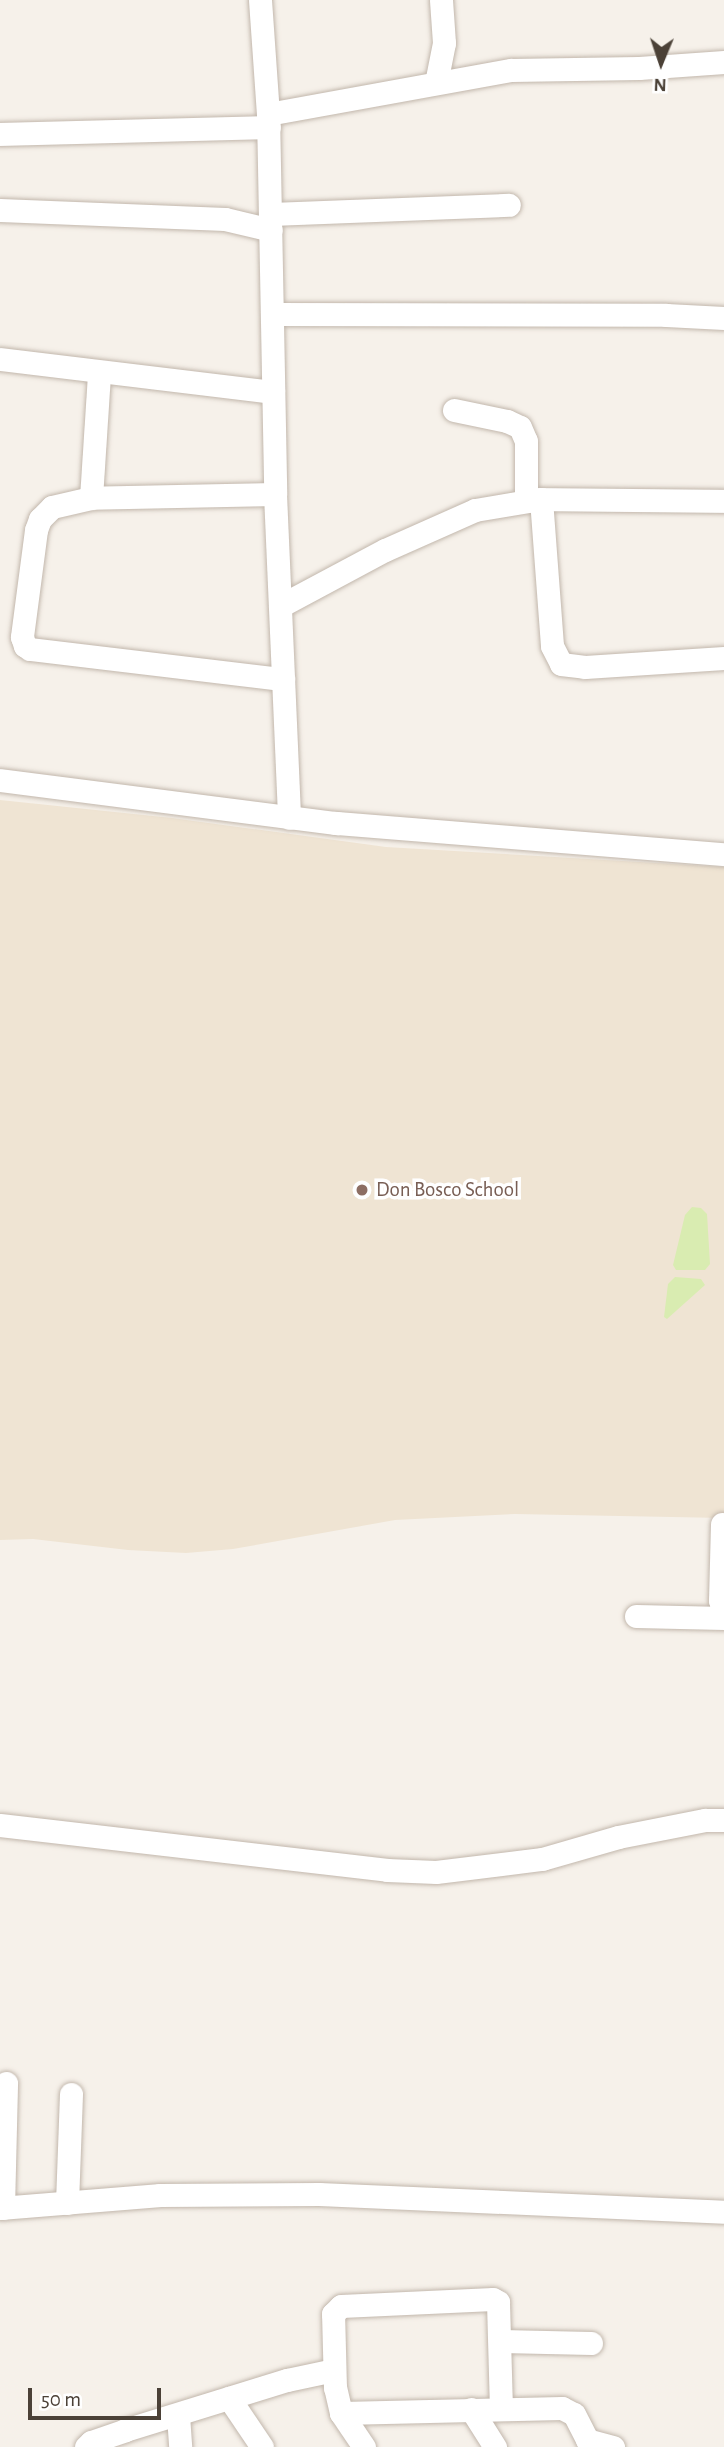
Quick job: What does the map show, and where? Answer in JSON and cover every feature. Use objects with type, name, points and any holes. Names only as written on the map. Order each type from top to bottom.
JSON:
[{"type":"street","points":[[260,0],[268,120],[275,494],[289,818]]},
{"type":"street","points":[[436,83],[444,43],[441,0]]},
{"type":"street","points":[[0,134],[268,120],[436,83],[511,70],[639,68],[724,62]]},
{"type":"street","points":[[0,210],[271,222],[509,205]]},
{"type":"street","points":[[272,318],[666,315],[724,318]]},
{"type":"street","points":[[272,318],[366,327]]},
{"type":"street","points":[[0,359],[272,392]]},
{"type":"street","points":[[91,498],[99,373]]},
{"type":"street","points":[[454,411],[508,421],[520,427],[526,442],[552,646],[561,664],[585,667],[724,658]]},
{"type":"street","points":[[275,494],[91,498],[52,507],[40,519],[29,562],[22,637],[25,646],[283,679]]},
{"type":"street","points":[[280,606],[429,529],[475,510],[533,500],[724,501]]},
{"type":"street","points":[[0,780],[289,818],[492,838],[724,854]]},
{"type":"street","points":[[636,1616],[724,1617],[720,1600],[722,1524]]},
{"type":"street","points":[[0,1825],[387,1870],[436,1872],[542,1859],[618,1837],[705,1820],[724,1820]]},
{"type":"street","points":[[6,2083],[1,2208],[160,2195],[319,2194],[724,2213]]},
{"type":"street","points":[[67,2203],[71,2094]]},
{"type":"street","points":[[364,2447],[341,2413],[334,2370],[333,2314],[341,2306],[493,2299],[500,2308],[502,2408]]},
{"type":"street","points":[[501,2341],[591,2343]]},
{"type":"street","points":[[86,2447],[91,2442],[126,2439],[178,2415],[229,2398],[287,2380],[334,2370]]},
{"type":"street","points":[[229,2398],[262,2447]]},
{"type":"street","points":[[341,2413],[502,2408],[570,2409],[581,2443],[613,2447]]},
{"type":"street","points":[[471,2409],[495,2447]]},
{"type":"street","points":[[178,2415],[180,2447]]},
{"type":"shaded area","name":"Don Bosco School","points":[[0,800],[172,818],[386,847],[724,867],[724,1518],[515,1514],[395,1520],[233,1549],[186,1553],[128,1550],[33,1539],[0,1540]]},
{"type":"green space","points":[[692,1207],[701,1208],[707,1214],[710,1264],[705,1270],[676,1270],[673,1265],[685,1215]]},
{"type":"green space","points":[[675,1277],[701,1279],[705,1285],[667,1319],[664,1317],[668,1284]]},
{"type":"place","name":"Don Bosco School","points":[[362,1190]]}]
